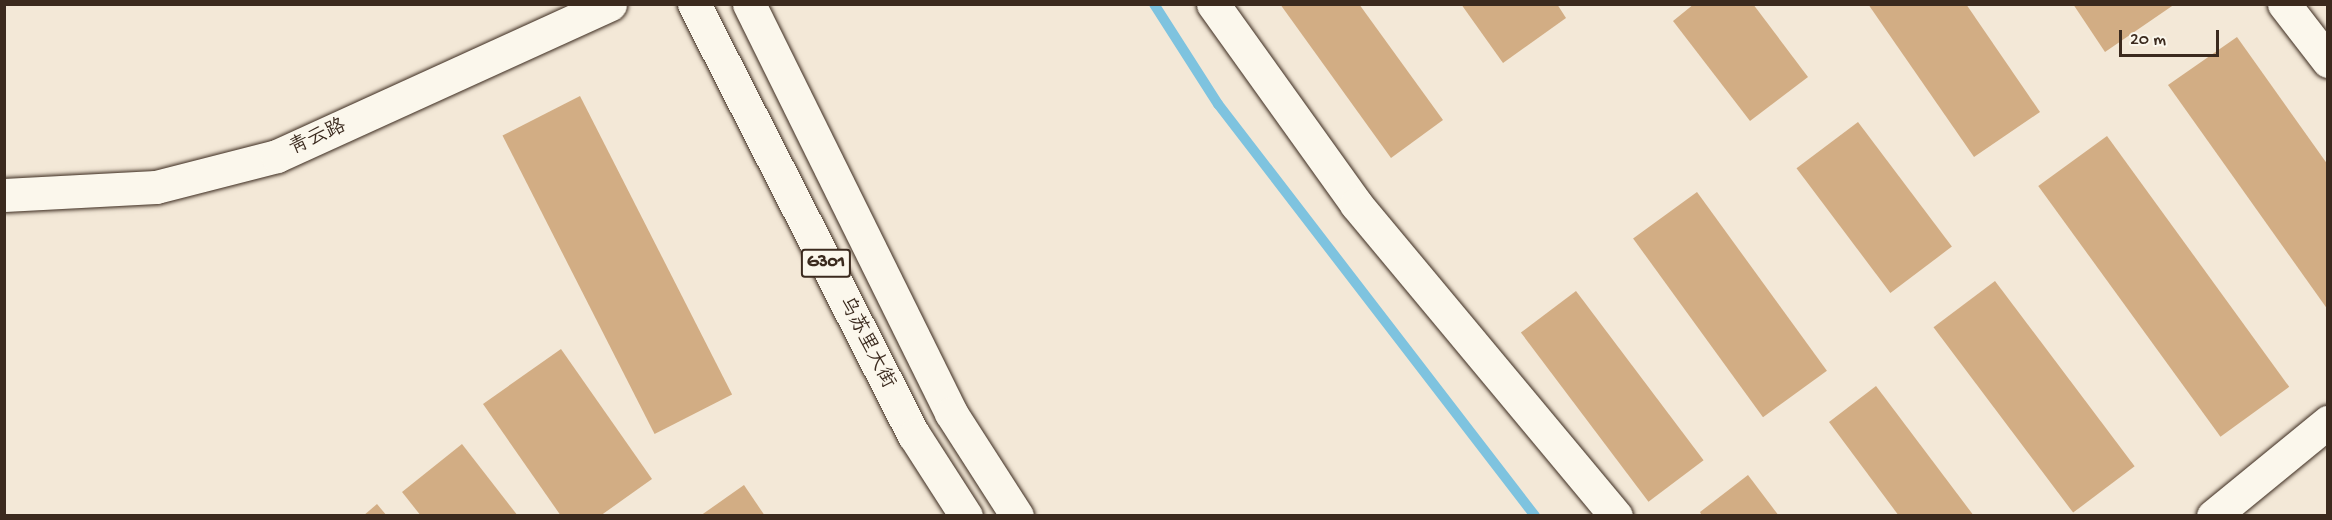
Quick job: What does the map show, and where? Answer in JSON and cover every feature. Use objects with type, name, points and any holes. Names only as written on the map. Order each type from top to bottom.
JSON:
[{"type":"main road","name":"青云路","points":[[4,195],[156,187],[277,156],[610,4]]},
{"type":"main road","name":"乌苏里大街","points":[[694,4],[914,435],[966,516]]},
{"type":"main road","name":"G301","points":[[749,4],[951,413],[1017,516]]},
{"type":"main road","points":[[1213,4],[1356,204],[1616,516]]},
{"type":"main road","points":[[2284,4],[2328,61]]},
{"type":"main road","points":[[2213,516],[2328,422]]},
{"type":"building","points":[[1280,4],[1359,4],[1443,120],[1391,158]]},
{"type":"building","points":[[1461,4],[1557,4],[1566,18],[1503,63]]},
{"type":"building","points":[[1694,4],[1753,4],[1808,77],[1750,121],[1673,21]]},
{"type":"building","points":[[1868,4],[1966,4],[2040,112],[1974,157]]},
{"type":"building","points":[[2073,4],[2175,4],[2105,52]]},
{"type":"building","points":[[2237,37],[2328,165],[2328,310],[2168,85]]},
{"type":"building","points":[[580,96],[732,394],[655,434],[502,135]]},
{"type":"building","points":[[1858,122],[1952,247],[1890,293],[1797,168]]},
{"type":"building","points":[[2107,136],[2289,387],[2220,437],[2038,186]]},
{"type":"building","points":[[1697,192],[1827,371],[1763,417],[1633,238]]},
{"type":"building","points":[[1995,281],[2135,466],[2073,513],[1934,327]]},
{"type":"building","points":[[1576,291],[1704,460],[1648,502],[1521,333]]},
{"type":"building","points":[[561,349],[652,479],[600,516],[561,516],[483,404]]},
{"type":"building","points":[[1876,386],[1974,516],[1899,516],[1829,422]]},
{"type":"building","points":[[462,444],[518,516],[421,516],[402,492]]},
{"type":"building","points":[[1748,475],[1779,516],[1702,516],[1700,512]]},
{"type":"building","points":[[744,485],[765,516],[700,516]]},
{"type":"building","points":[[377,504],[387,516],[363,516]]},
{"type":"waterway","points":[[1154,4],[1218,104],[1535,516]]}]
